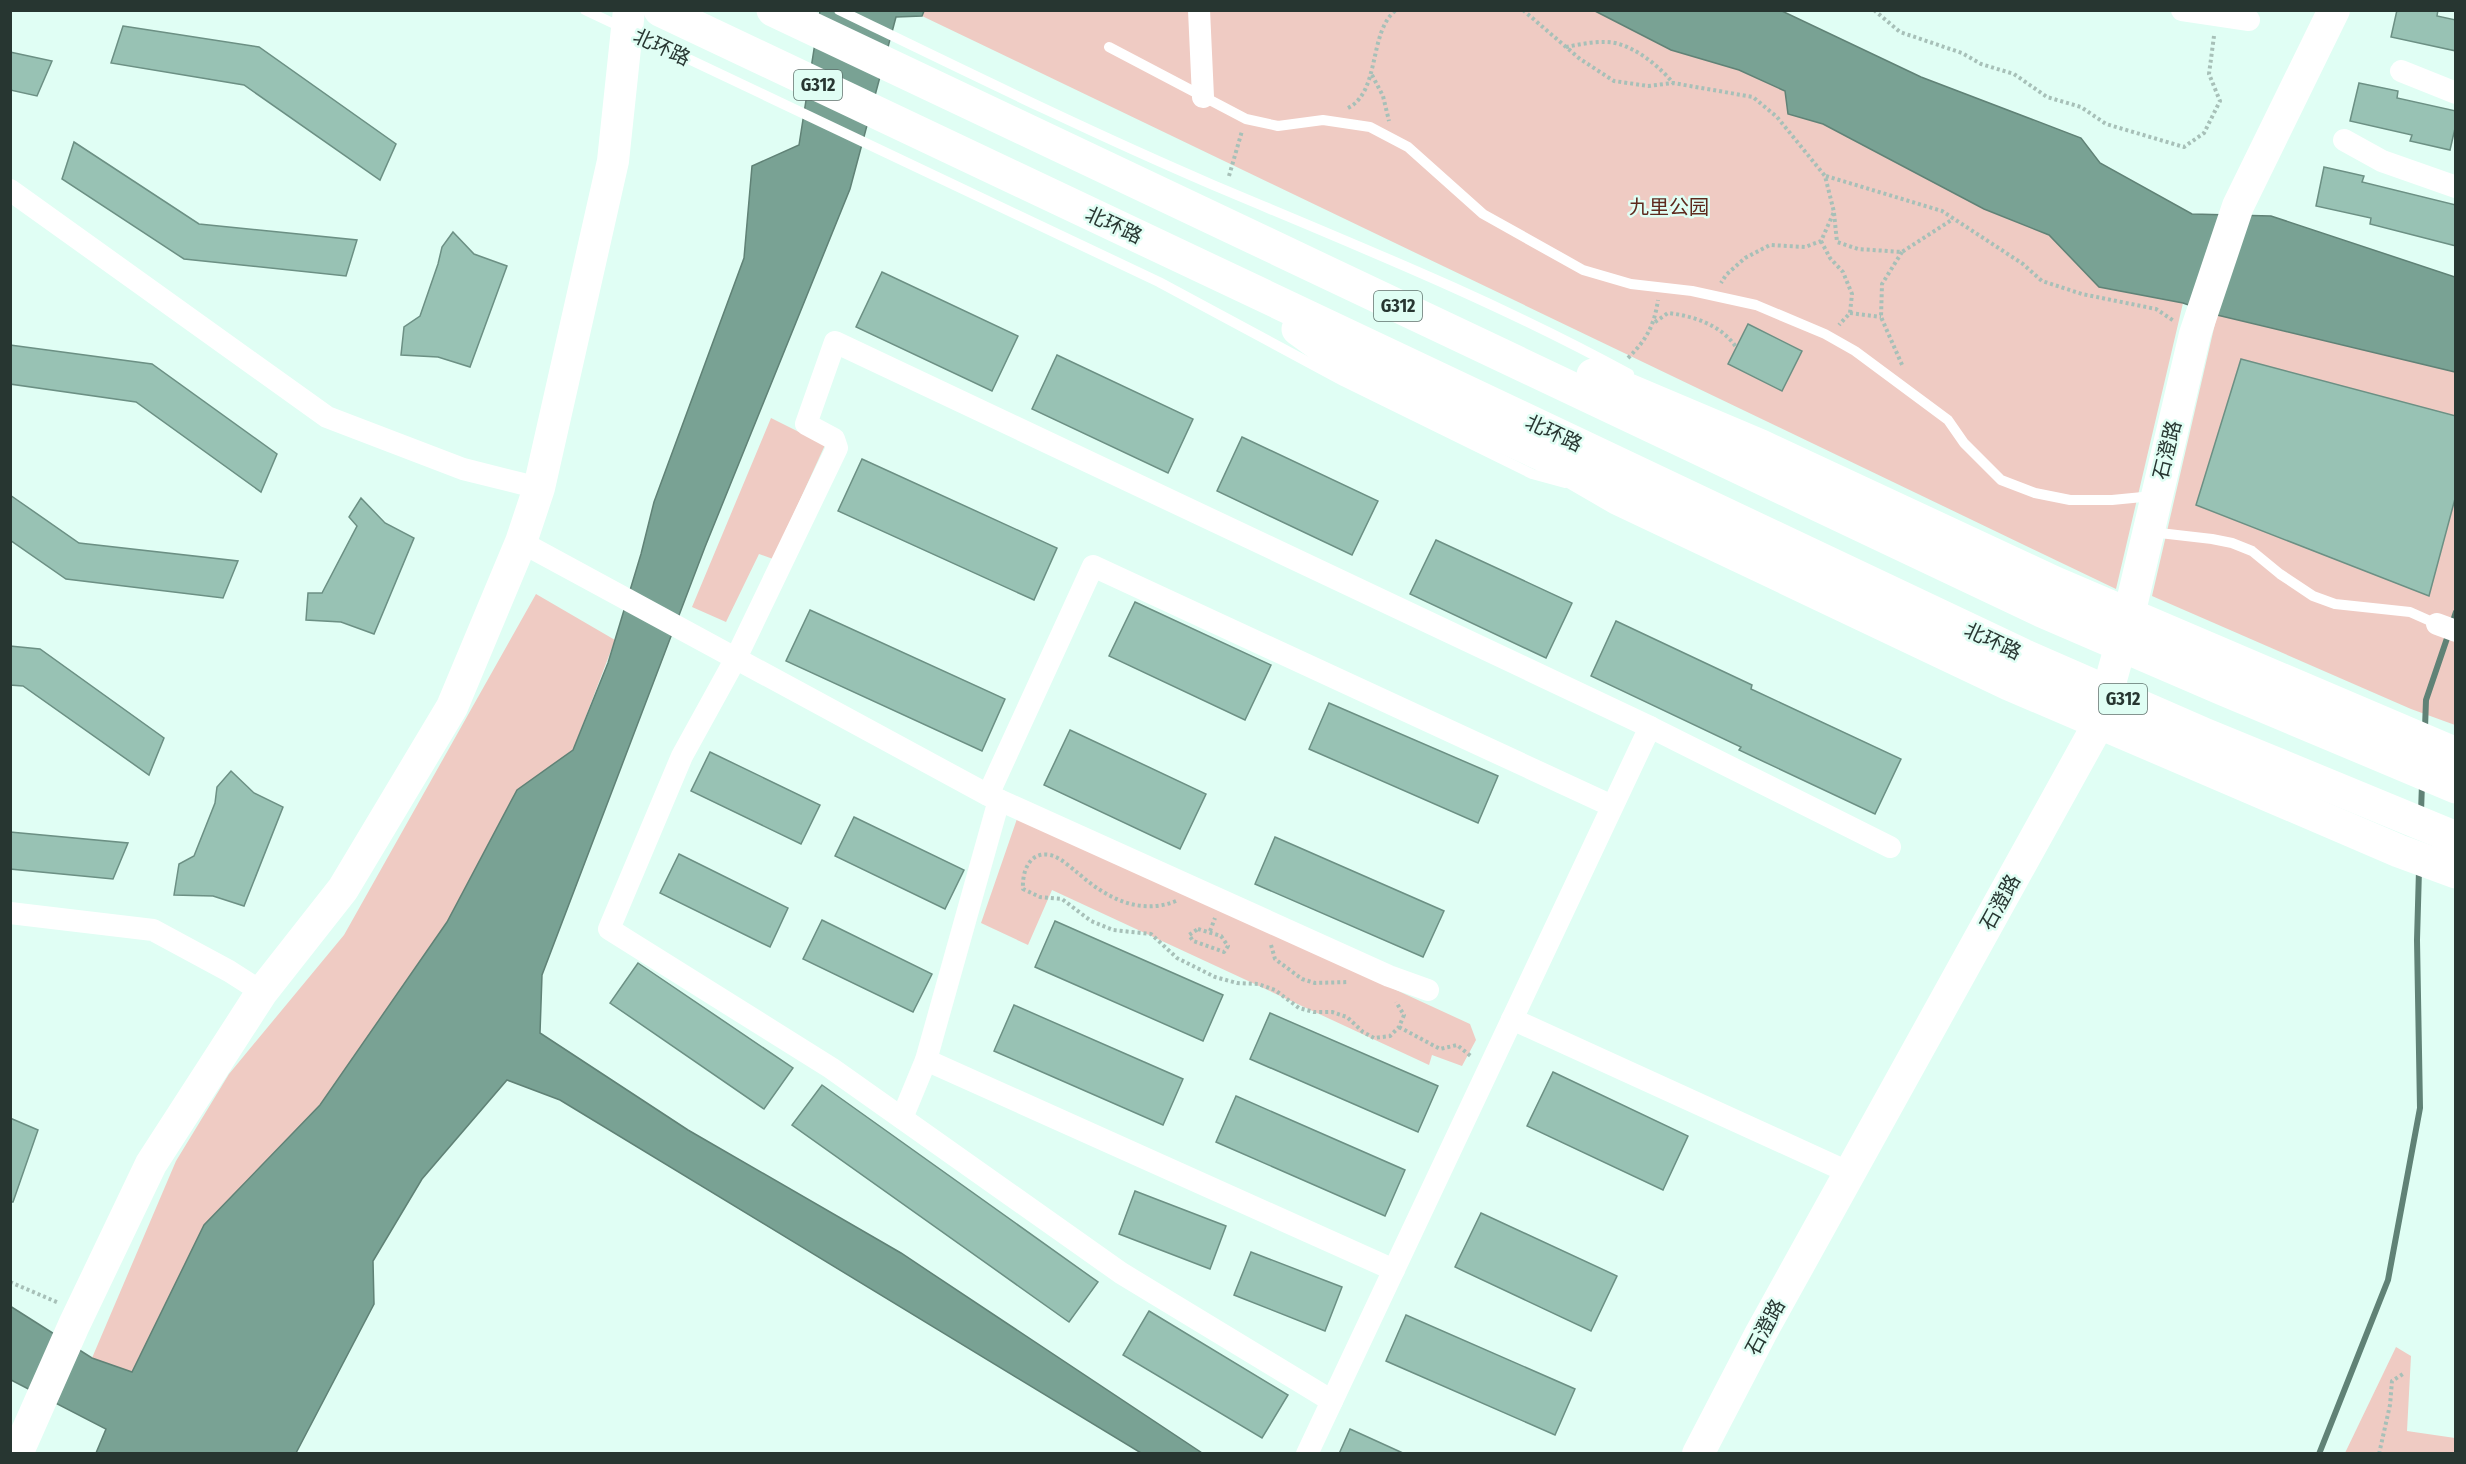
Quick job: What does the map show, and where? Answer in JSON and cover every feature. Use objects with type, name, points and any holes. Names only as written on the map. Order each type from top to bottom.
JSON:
[{"type":"highway","name":"北环路","points":[[660,10],[2044,664],[2214,738],[2456,838]]},
{"type":"highway","name":"G312","points":[[773,10],[984,95],[1229,226],[2042,611],[2244,699],[2456,786]]},
{"type":"highway","points":[[1229,226],[1392,279],[1583,371],[1761,446],[2129,615],[2456,754]]},
{"type":"highway","points":[[1228,279],[1348,365],[1543,455],[1617,498],[1999,679],[2308,813],[2456,872]]},
{"type":"street","points":[[17,1454],[77,1318],[151,1164],[262,992],[343,890],[452,707],[521,542],[539,488],[613,161],[629,10]]},
{"type":"street","points":[[1199,10],[1203,97]]},
{"type":"street","points":[[2182,10],[2249,20]]},
{"type":"street","name":"石澄路","points":[[1698,1454],[1850,1173],[2099,723],[2129,615],[2199,323],[2238,206],[2334,10]]},
{"type":"street","points":[[2401,71],[2456,93]]},
{"type":"street","points":[[2344,140],[2382,161],[2456,187]]},
{"type":"street","points":[[10,190],[327,417],[463,469],[539,488]]},
{"type":"street","points":[[1332,1401],[1121,1273],[831,1068],[609,929],[682,756],[736,658],[837,448],[834,439],[806,424],[835,342],[1650,727],[1890,847]]},
{"type":"street","points":[[521,542],[994,797],[1389,976],[1428,990]]},
{"type":"street","points":[[902,1118],[926,1060],[994,797],[1093,566],[1612,806]]},
{"type":"street","points":[[1307,1454],[1650,727]]},
{"type":"street","points":[[10,913],[153,930],[229,971],[262,992]]},
{"type":"street","points":[[1512,1019],[1850,1173]]},
{"type":"street","points":[[926,1060],[1394,1270]]},
{"type":"lane","name":"北环路","points":[[585,10],[1159,282],[1343,381],[1532,474],[1617,498]]},
{"type":"lane","points":[[839,10],[984,95],[1225,190],[1411,269],[1638,379]]},
{"type":"lane","points":[[1109,47],[1246,119],[1278,126],[1323,120],[1370,127],[1408,147],[1483,214],[1583,270],[1631,284],[1713,295],[1756,305],[1825,334],[1856,351],[1948,420],[1964,443],[2001,480],[2035,492],[2070,500],[2112,500],[2156,496]]},
{"type":"lane","points":[[1659,390],[1761,446]]},
{"type":"lane","points":[[2148,532],[2232,543],[2252,550],[2280,574],[2313,596],[2335,604],[2410,612],[2446,627]]},
{"type":"path","points":[[1323,120],[1356,104],[1372,74],[1386,18],[1396,10]]},
{"type":"path","points":[[1523,10],[1565,47],[1614,81],[1648,86],[1673,83],[1753,97],[1777,117],[1799,147],[1825,176],[1834,212],[1837,242],[1858,249],[1902,252]]},
{"type":"path","points":[[1874,10],[1900,32],[1962,54],[1981,64],[2014,74],[2048,97],[2081,107],[2106,124],[2184,147],[2204,133],[2220,101],[2209,74],[2217,16]]},
{"type":"path","points":[[1565,47],[1593,43],[1618,44],[1660,68],[1673,83]]},
{"type":"path","points":[[1372,74],[1383,96],[1390,126],[1398,142]]},
{"type":"path","points":[[1225,190],[1246,119]]},
{"type":"path","points":[[1825,176],[1905,198],[1942,211],[2023,264],[2042,281],[2082,294],[2156,309],[2199,323]]},
{"type":"path","points":[[1713,295],[1726,275],[1745,258],[1770,245],[1805,247],[1821,241],[1834,212]]},
{"type":"path","points":[[1905,369],[1881,317],[1882,284],[1902,252],[1953,219]]},
{"type":"path","points":[[1821,241],[1830,258],[1843,272],[1852,294],[1850,313],[1842,323],[1825,334]]},
{"type":"path","points":[[1655,322],[1659,287]]},
{"type":"path","points":[[1618,368],[1638,348],[1655,322],[1668,313],[1695,317],[1729,337],[1736,347]]},
{"type":"path","points":[[1850,313],[1881,317]]},
{"type":"path","points":[[1189,885],[1184,896],[1155,908],[1138,906],[1113,898],[1051,855],[1038,856],[1028,863],[1022,876],[1023,889],[1040,897],[1062,899],[1091,921],[1113,930],[1151,934],[1177,958],[1215,977],[1237,983],[1258,984],[1275,990],[1299,1008],[1314,1012],[1332,1012],[1347,1017],[1363,1032],[1374,1038],[1390,1036],[1399,1028],[1404,1015],[1399,1004],[1394,1000]]},
{"type":"path","points":[[1263,919],[1264,932],[1275,959],[1302,979],[1314,983],[1345,981],[1353,983]]},
{"type":"path","points":[[1198,929],[1221,936],[1228,946],[1224,952],[1193,941],[1189,934],[1198,929]]},
{"type":"path","points":[[1399,1028],[1440,1050],[1458,1045],[1487,1071]]},
{"type":"path","points":[[10,1282],[77,1318]]},
{"type":"path","points":[[2379,1454],[2390,1405],[2392,1381],[2403,1374]]},
{"type":"green space","name":"九里公园","points":[[924,10],[1595,11],[1671,50],[1739,70],[1785,91],[1788,114],[1823,124],[1984,209],[2049,235],[2099,287],[2183,303],[2116,589],[922,16]]},
{"type":"green space","points":[[2217,315],[2455,372],[2455,725],[2411,709],[2152,596]]},
{"type":"green space","points":[[771,418],[825,445],[773,559],[759,554],[726,622],[692,607]]},
{"type":"green space","points":[[536,594],[615,640],[573,750],[517,790],[447,922],[320,1105],[204,1225],[132,1373],[92,1358],[176,1161],[229,1074],[344,935]]},
{"type":"green space","points":[[1018,816],[1470,1024],[1476,1040],[1462,1066],[1432,1055],[1429,1065],[1052,890],[1028,945],[981,923]]},
{"type":"green space","points":[[2396,1347],[2411,1356],[2407,1431],[2455,1438],[2455,1453],[2345,1453]]},
{"type":"shaded area","points":[[820,11],[924,11],[922,16],[896,17],[850,189],[705,547],[542,975],[540,1033],[688,1130],[901,1253],[1202,1453],[1141,1453],[560,1100],[507,1080],[422,1179],[373,1261],[374,1304],[296,1453],[96,1453],[106,1429],[11,1380],[10,1306],[92,1358],[132,1372],[204,1225],[320,1105],[447,922],[517,790],[573,750],[608,663],[654,502],[744,258],[752,166],[799,145]]},
{"type":"shaded area","points":[[1595,11],[1782,11],[1921,77],[2081,138],[2100,163],[2192,214],[2271,216],[2455,277],[2455,372],[2217,315],[2183,303],[2099,287],[2049,235],[1984,209],[1823,124],[1788,114],[1785,91],[1739,70],[1671,50]]},
{"type":"building","points":[[2397,10],[2438,10],[2437,16],[2456,20],[2456,51],[2391,37]]},
{"type":"building","points":[[123,26],[259,47],[396,144],[380,180],[244,85],[111,63]]},
{"type":"building","points":[[10,52],[52,61],[37,96],[10,90]]},
{"type":"building","points":[[2359,83],[2398,91],[2397,98],[2456,111],[2456,124],[2450,150],[2410,141],[2412,135],[2350,121]]},
{"type":"building","points":[[74,142],[199,224],[357,240],[346,276],[184,259],[62,179]]},
{"type":"building","points":[[2324,167],[2364,176],[2362,182],[2456,205],[2456,246],[2370,224],[2371,218],[2316,206]]},
{"type":"building","points":[[453,232],[474,254],[507,266],[470,367],[438,357],[401,355],[404,327],[420,316],[442,247]]},
{"type":"building","points":[[882,272],[1018,336],[992,391],[856,327]]},
{"type":"building","points":[[1748,324],[1802,351],[1782,391],[1728,364]]},
{"type":"building","points":[[10,345],[152,364],[277,454],[261,492],[136,402],[10,384]]},
{"type":"building","points":[[1057,355],[1193,419],[1168,473],[1032,409]]},
{"type":"building","points":[[2241,359],[2456,416],[2456,495],[2429,596],[2196,505]]},
{"type":"building","points":[[1242,437],[1378,501],[1352,555],[1217,491]]},
{"type":"building","points":[[862,459],[1057,548],[1034,600],[838,511]]},
{"type":"building","points":[[10,495],[79,543],[238,561],[223,598],[66,579],[10,540]]},
{"type":"building","points":[[361,498],[385,523],[414,538],[374,634],[341,622],[306,620],[308,593],[322,593],[357,526],[349,517]]},
{"type":"building","points":[[1436,540],[1572,603],[1546,658],[1410,594]]},
{"type":"building","points":[[1135,602],[1271,665],[1245,720],[1109,656]]},
{"type":"building","points":[[810,610],[1005,699],[982,751],[786,661]]},
{"type":"building","points":[[1616,621],[1752,685],[1751,689],[1901,759],[1875,814],[1739,750],[1741,747],[1591,676]]},
{"type":"building","points":[[10,646],[40,649],[164,738],[149,775],[23,686],[10,685]]},
{"type":"building","points":[[1329,703],[1498,776],[1478,823],[1309,749]]},
{"type":"building","points":[[1070,730],[1206,794],[1180,849],[1044,785]]},
{"type":"building","points":[[710,752],[820,805],[801,844],[691,791]]},
{"type":"building","points":[[231,771],[254,793],[283,807],[244,906],[213,896],[174,895],[179,864],[194,856],[215,803],[217,787]]},
{"type":"building","points":[[854,817],[964,870],[945,909],[835,856]]},
{"type":"building","points":[[10,832],[128,843],[113,879],[10,869]]},
{"type":"building","points":[[1275,837],[1444,911],[1423,957],[1255,884]]},
{"type":"building","points":[[679,854],[788,908],[770,947],[660,893]]},
{"type":"building","points":[[822,920],[932,974],[913,1012],[803,959]]},
{"type":"building","points":[[1055,921],[1223,995],[1203,1041],[1035,967]]},
{"type":"building","points":[[638,963],[793,1068],[764,1109],[610,1003]]},
{"type":"building","points":[[1014,1005],[1183,1079],[1163,1125],[994,1051]]},
{"type":"building","points":[[1270,1013],[1438,1086],[1418,1132],[1250,1059]]},
{"type":"building","points":[[1553,1072],[1688,1136],[1663,1190],[1527,1126]]},
{"type":"building","points":[[822,1085],[1098,1282],[1069,1322],[792,1125]]},
{"type":"building","points":[[1236,1096],[1405,1170],[1385,1216],[1216,1142]]},
{"type":"building","points":[[10,1118],[38,1130],[13,1202],[10,1202]]},
{"type":"building","points":[[1135,1191],[1226,1226],[1210,1269],[1119,1234]]},
{"type":"building","points":[[1481,1213],[1617,1276],[1591,1331],[1455,1267]]},
{"type":"building","points":[[1251,1252],[1342,1287],[1325,1331],[1234,1295]]},
{"type":"building","points":[[1149,1311],[1288,1395],[1262,1438],[1123,1355]]},
{"type":"building","points":[[1406,1315],[1575,1389],[1555,1435],[1386,1361]]},
{"type":"building","points":[[1350,1429],[1405,1454],[1339,1454]]},
{"type":"waterway","points":[[2425,728],[2426,700],[2456,612]]},
{"type":"waterway","points":[[2421,812],[2422,784]]},
{"type":"waterway","points":[[2319,1454],[2388,1280],[2420,1108],[2417,940],[2419,870]]}]
